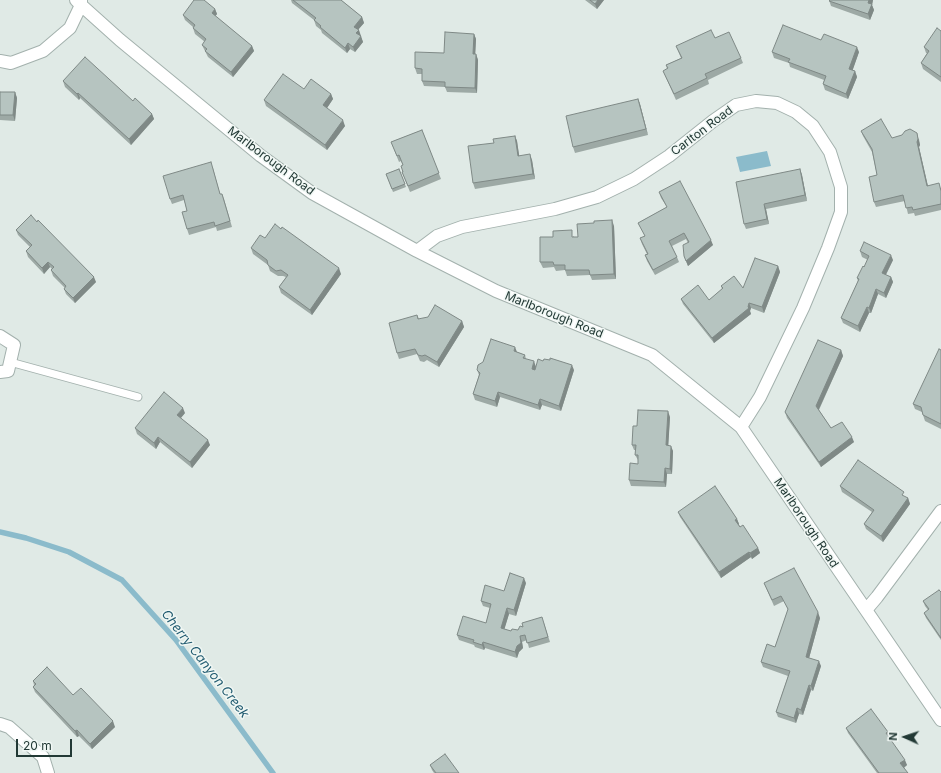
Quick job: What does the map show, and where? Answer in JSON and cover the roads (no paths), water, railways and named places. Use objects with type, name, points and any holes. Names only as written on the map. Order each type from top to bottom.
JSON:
[{"type":"street","points":[[0,61],[11,63],[43,51],[70,28],[79,2]]},
{"type":"street","name":"Marlborough Road","points":[[79,2],[120,40],[274,165],[312,193],[417,251],[496,291],[652,355],[741,427],[941,720]]},
{"type":"street","name":"Carlton Road","points":[[417,251],[437,236],[462,227],[555,209],[597,197],[634,179],[669,156],[713,120],[736,106],[756,101],[777,103],[796,112],[813,126],[830,152],[841,187],[841,212],[803,308],[760,397],[741,427]]},
{"type":"street","points":[[0,336],[14,345],[8,371],[0,372]]},
{"type":"street","points":[[866,610],[878,597],[941,511]]},
{"type":"street","points":[[0,724],[9,727],[43,757],[48,773]]},
{"type":"lane","points":[[10,362],[138,397]]},
{"type":"water","points":[[767,151],[771,166],[740,172],[736,157]]},
{"type":"waterway","name":"Cherry Canyon Creek","points":[[0,532],[26,538],[69,552],[122,580],[176,640],[273,773]]}]
